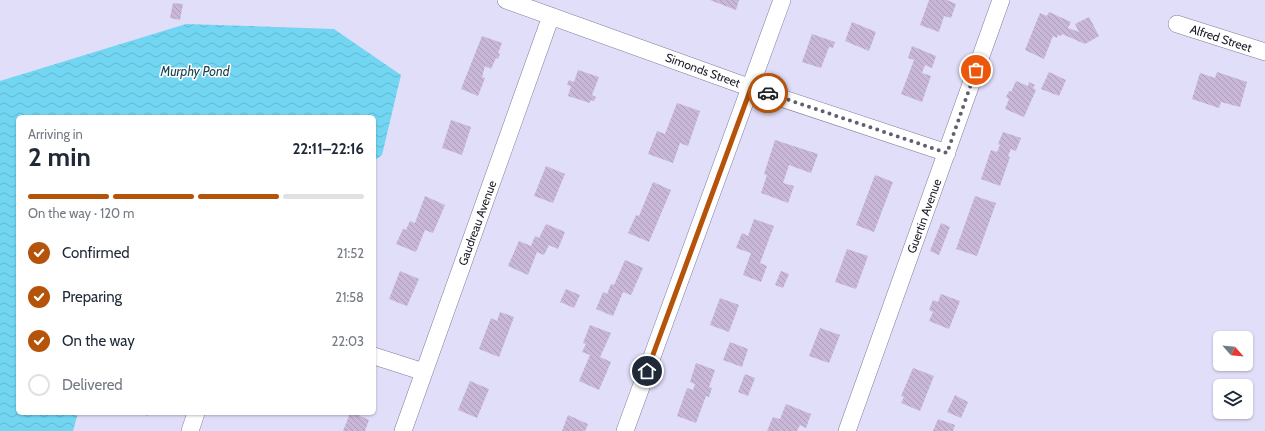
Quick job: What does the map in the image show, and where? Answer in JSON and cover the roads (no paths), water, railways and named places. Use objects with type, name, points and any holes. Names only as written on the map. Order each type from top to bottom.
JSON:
[{"type":"street","name":"Simonds Street","points":[[506,0],[751,88],[947,153]]},
{"type":"street","points":[[625,431],[782,0]]},
{"type":"street","name":"Guertin Avenue","points":[[847,431],[1001,0]]},
{"type":"street","name":"Gaudreau Avenue","points":[[403,431],[551,16]]},
{"type":"street","name":"Alfred Street","points":[[1177,24],[1265,52]]},
{"type":"street","points":[[376,357],[424,372]]},
{"type":"street","points":[[190,431],[195,415]]},
{"type":"water","name":"Murphy Pond","points":[[186,24],[334,29],[401,75],[382,155],[376,160],[376,115],[16,115],[16,415],[77,415],[73,431],[0,431],[0,81]]}]
